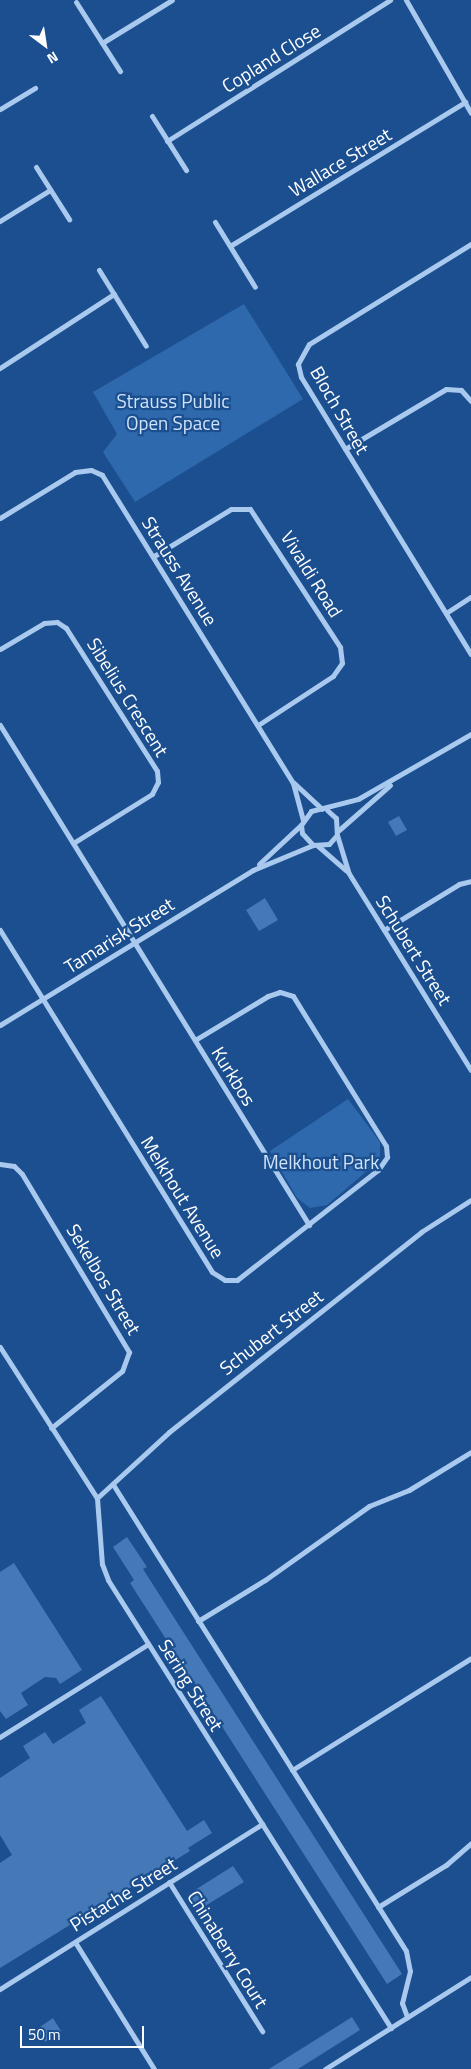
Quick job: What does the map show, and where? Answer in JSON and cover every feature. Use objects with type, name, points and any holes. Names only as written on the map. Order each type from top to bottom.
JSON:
[{"type":"street","points":[[102,43],[172,0]]},
{"type":"street","name":"Copland Close","points":[[167,141],[390,0]]},
{"type":"street","points":[[406,0],[471,113]]},
{"type":"street","points":[[76,2],[120,71]]},
{"type":"street","points":[[0,109],[35,88]]},
{"type":"street","name":"Wallace Street","points":[[230,246],[465,102]]},
{"type":"street","points":[[152,116],[186,170]]},
{"type":"street","points":[[36,167],[68,219]]},
{"type":"street","points":[[0,221],[50,190]]},
{"type":"street","points":[[215,222],[255,287]]},
{"type":"street","name":"Bloch Street","points":[[471,244],[301,352],[298,372],[471,654]]},
{"type":"street","points":[[99,270],[146,346]]},
{"type":"street","points":[[0,368],[114,294]]},
{"type":"street","points":[[345,450],[446,389],[462,390],[471,401]]},
{"type":"street","name":"Strauss Avenue","points":[[0,518],[74,472],[91,470],[106,479],[293,783],[302,823]]},
{"type":"street","name":"Vivaldi Road","points":[[154,556],[231,509],[250,509],[340,647],[342,663],[333,676],[258,725]]},
{"type":"street","points":[[446,613],[471,597]]},
{"type":"street","name":"Sibelius Crescent","points":[[0,649],[44,623],[57,622],[66,628],[157,771],[158,782],[152,794],[73,843]]},
{"type":"street","points":[[0,725],[134,943]]},
{"type":"street","points":[[396,780],[338,832],[330,844],[315,846],[302,833],[302,823],[311,811],[325,809],[396,780],[471,734]]},
{"type":"street","name":"Strauss Avenue","points":[[293,783],[325,809]]},
{"type":"street","points":[[325,809],[336,818],[338,832]]},
{"type":"street","name":"Tamarisk Street","points":[[253,870],[302,823]]},
{"type":"street","name":"Schubert Street","points":[[338,832],[348,872],[471,1070]]},
{"type":"street","name":"Schubert Street","points":[[315,846],[348,872]]},
{"type":"street","name":"Tamarisk Street","points":[[0,1025],[253,870],[315,846]]},
{"type":"street","points":[[384,930],[459,884],[471,881]]},
{"type":"street","points":[[0,930],[43,999]]},
{"type":"street","name":"Kurkbos","points":[[134,943],[309,1225]]},
{"type":"street","name":"Melkhout Avenue","points":[[43,999],[216,1276],[231,1280],[242,1277],[309,1225],[378,1170],[387,1157],[384,1140],[297,1000],[287,993],[268,996],[195,1040]]},
{"type":"street","name":"Sekelbos Street","points":[[0,1164],[14,1166],[22,1174],[129,1352],[122,1371],[51,1428]]},
{"type":"street","name":"Schubert Street","points":[[97,1498],[114,1486],[169,1432],[421,1232],[471,1200]]},
{"type":"street","name":"Sering Street","points":[[0,1347],[97,1498],[105,1573],[391,2028]]},
{"type":"street","points":[[198,1621],[265,1580],[369,1506],[409,1490],[471,1452]]},
{"type":"street","points":[[114,1486],[409,1957],[409,1977],[402,1997],[407,2017]]},
{"type":"street","points":[[0,1737],[148,1644]]},
{"type":"street","points":[[292,1770],[471,1658]]},
{"type":"street","name":"Pistache Street","points":[[0,1990],[262,1824]]},
{"type":"street","points":[[378,1907],[446,1865],[471,1843]]},
{"type":"street","name":"Chinaberry Court","points":[[169,1882],[262,2031]]},
{"type":"street","points":[[75,1942],[154,2069]]},
{"type":"street","points":[[325,2069],[471,1977]]},
{"type":"green space","name":"Strauss Public Open Space","points":[[244,304],[303,399],[135,502],[103,452],[117,434],[93,392]]},
{"type":"green space","name":"Melkhout Park","points":[[348,1099],[380,1142],[380,1160],[327,1205],[310,1208],[297,1198],[270,1151]]},
{"type":"building","points":[[399,816],[407,830],[396,836],[388,822]]},
{"type":"building","points":[[265,898],[278,920],[259,931],[246,910]]},
{"type":"building","points":[[127,1537],[147,1567],[143,1569],[402,1974],[387,1984],[130,1583],[134,1580],[113,1547]]},
{"type":"building","points":[[14,1563],[82,1670],[60,1684],[56,1678],[45,1677],[21,1693],[28,1705],[6,1719],[0,1711],[0,1572]]},
{"type":"building","points":[[101,1696],[187,1831],[204,1820],[212,1833],[188,1848],[190,1851],[0,1968],[0,1863],[12,1855],[0,1835],[0,1778],[30,1758],[23,1746],[45,1732],[53,1744],[86,1723],[79,1710]]},
{"type":"building","points":[[233,1866],[244,1882],[197,1911],[187,1895]]},
{"type":"building","points":[[352,2017],[360,2030],[298,2069],[269,2069]]},
{"type":"building","points":[[53,2018],[61,2031],[45,2042],[37,2029]]}]
